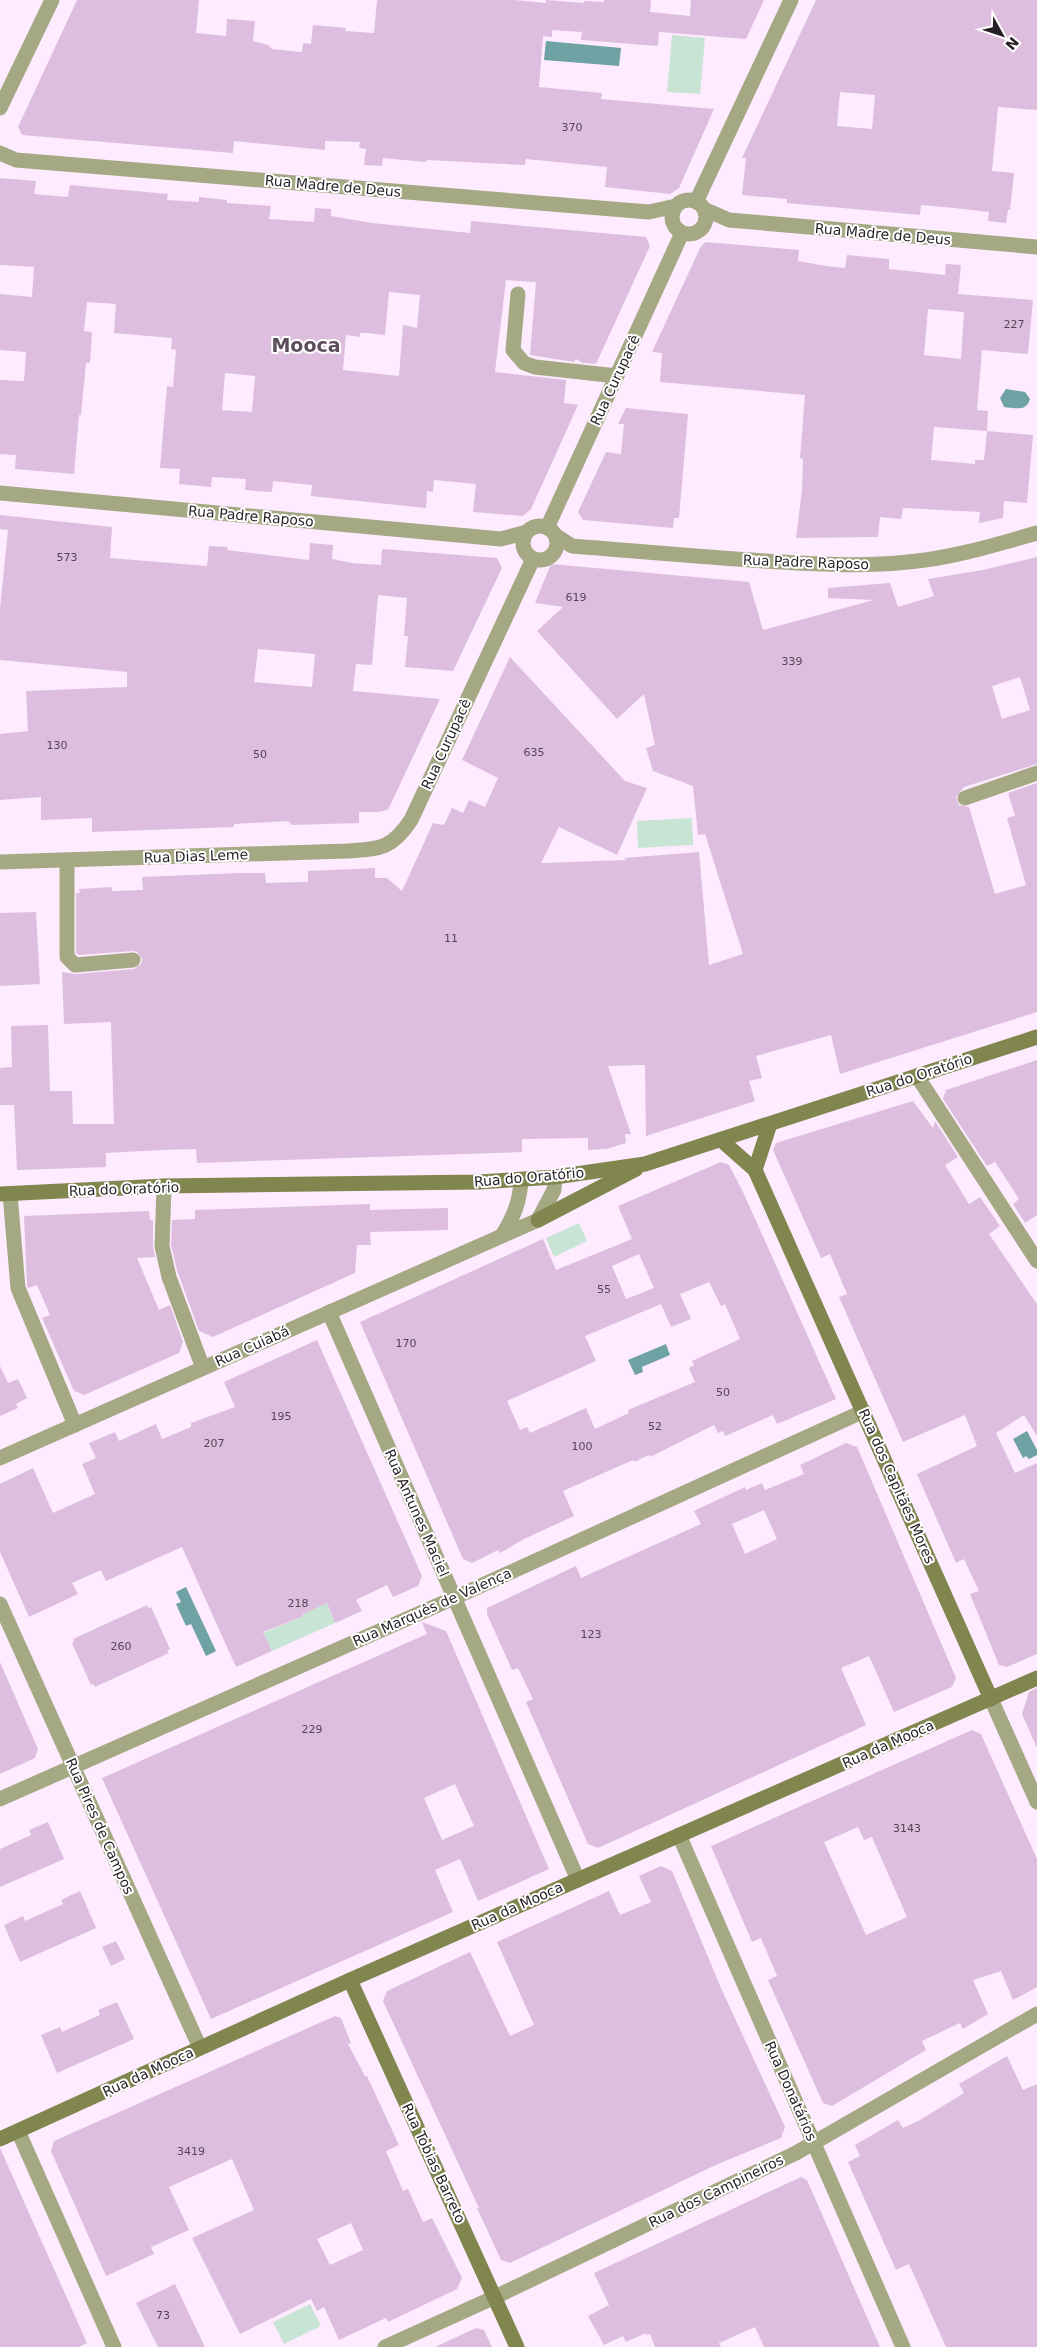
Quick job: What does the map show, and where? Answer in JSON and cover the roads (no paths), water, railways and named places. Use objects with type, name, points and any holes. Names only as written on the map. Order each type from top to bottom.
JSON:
[{"type":"street","points":[[0,108],[52,0]]},
{"type":"street","points":[[700,205],[686,200],[676,206],[672,216],[678,230],[693,234],[702,229],[706,219],[700,205],[791,0]]},
{"type":"street","name":"Rua Madre de Deus","points":[[0,152],[16,160],[649,212],[676,206]]},
{"type":"street","name":"Rua Madre de Deus","points":[[0,166],[16,160]]},
{"type":"street","name":"Rua Madre de Deus","points":[[700,205],[729,220],[1037,247]]},
{"type":"street","name":"Rua Madre de Deus","points":[[649,212],[678,230]]},
{"type":"street","name":"Rua Madre de Deus","points":[[702,229],[729,220]]},
{"type":"street","name":"Rua Curupacê","points":[[551,531],[678,230]]},
{"type":"street","points":[[518,294],[513,350],[524,363],[535,367],[617,376]]},
{"type":"street","name":"Rua Padre Raposo","points":[[0,493],[501,539],[527,532]]},
{"type":"street","points":[[553,555],[557,545],[551,531],[537,526],[527,532],[523,542],[529,555],[543,560],[572,546]]},
{"type":"street","name":"Rua Padre Raposo","points":[[551,531],[572,546],[735,560],[864,565],[908,562],[960,554],[1037,533]]},
{"type":"street","name":"Rua Padre Raposo","points":[[501,539],[529,555]]},
{"type":"street","name":"Rua Curupacê","points":[[392,844],[411,820],[529,555]]},
{"type":"street","points":[[965,798],[1037,773]]},
{"type":"street","name":"Rua Dias Leme","points":[[0,862],[346,851],[378,849],[392,844]]},
{"type":"street","points":[[67,860],[67,958],[75,965],[133,960]]},
{"type":"street","name":"Rua do Oratório","points":[[5,1194],[164,1186],[521,1180],[645,1164],[1037,1037]]},
{"type":"street","points":[[917,1076],[1037,1261]]},
{"type":"street","points":[[755,1170],[770,1124]]},
{"type":"street","name":"Rua dos Capitães Mores","points":[[721,1140],[755,1170],[1037,1802]]},
{"type":"street","points":[[538,1220],[645,1164]]},
{"type":"street","points":[[538,1220],[554,1190],[555,1177]]},
{"type":"street","points":[[503,1234],[515,1213],[520,1198],[521,1180]]},
{"type":"street","points":[[164,1186],[164,1253],[169,1277],[203,1368]]},
{"type":"street","points":[[5,1194],[18,1288],[75,1425]]},
{"type":"street","name":"Rua Cuiabá","points":[[0,1458],[538,1220]]},
{"type":"street","name":"Rua Antunes Maciel","points":[[329,1312],[578,1880]]},
{"type":"street","name":"Rua Marquês de Valença","points":[[0,1799],[454,1598],[864,1411]]},
{"type":"street","name":"Rua Pires de Campos","points":[[0,1604],[200,2048]]},
{"type":"street","name":"Rua da Mooca","points":[[0,2139],[350,1980],[1037,1678]]},
{"type":"street","name":"Rua Donatários","points":[[679,1835],[903,2347]]},
{"type":"street","name":"Rua Tobias Barreto","points":[[350,1980],[517,2347]]},
{"type":"street","name":"Rua dos Campineiros","points":[[385,2347],[495,2297],[814,2143],[1037,2014]]},
{"type":"street","points":[[18,2132],[114,2347]]},
{"type":"district","name":"Mooca","points":[[306,345]]}]
